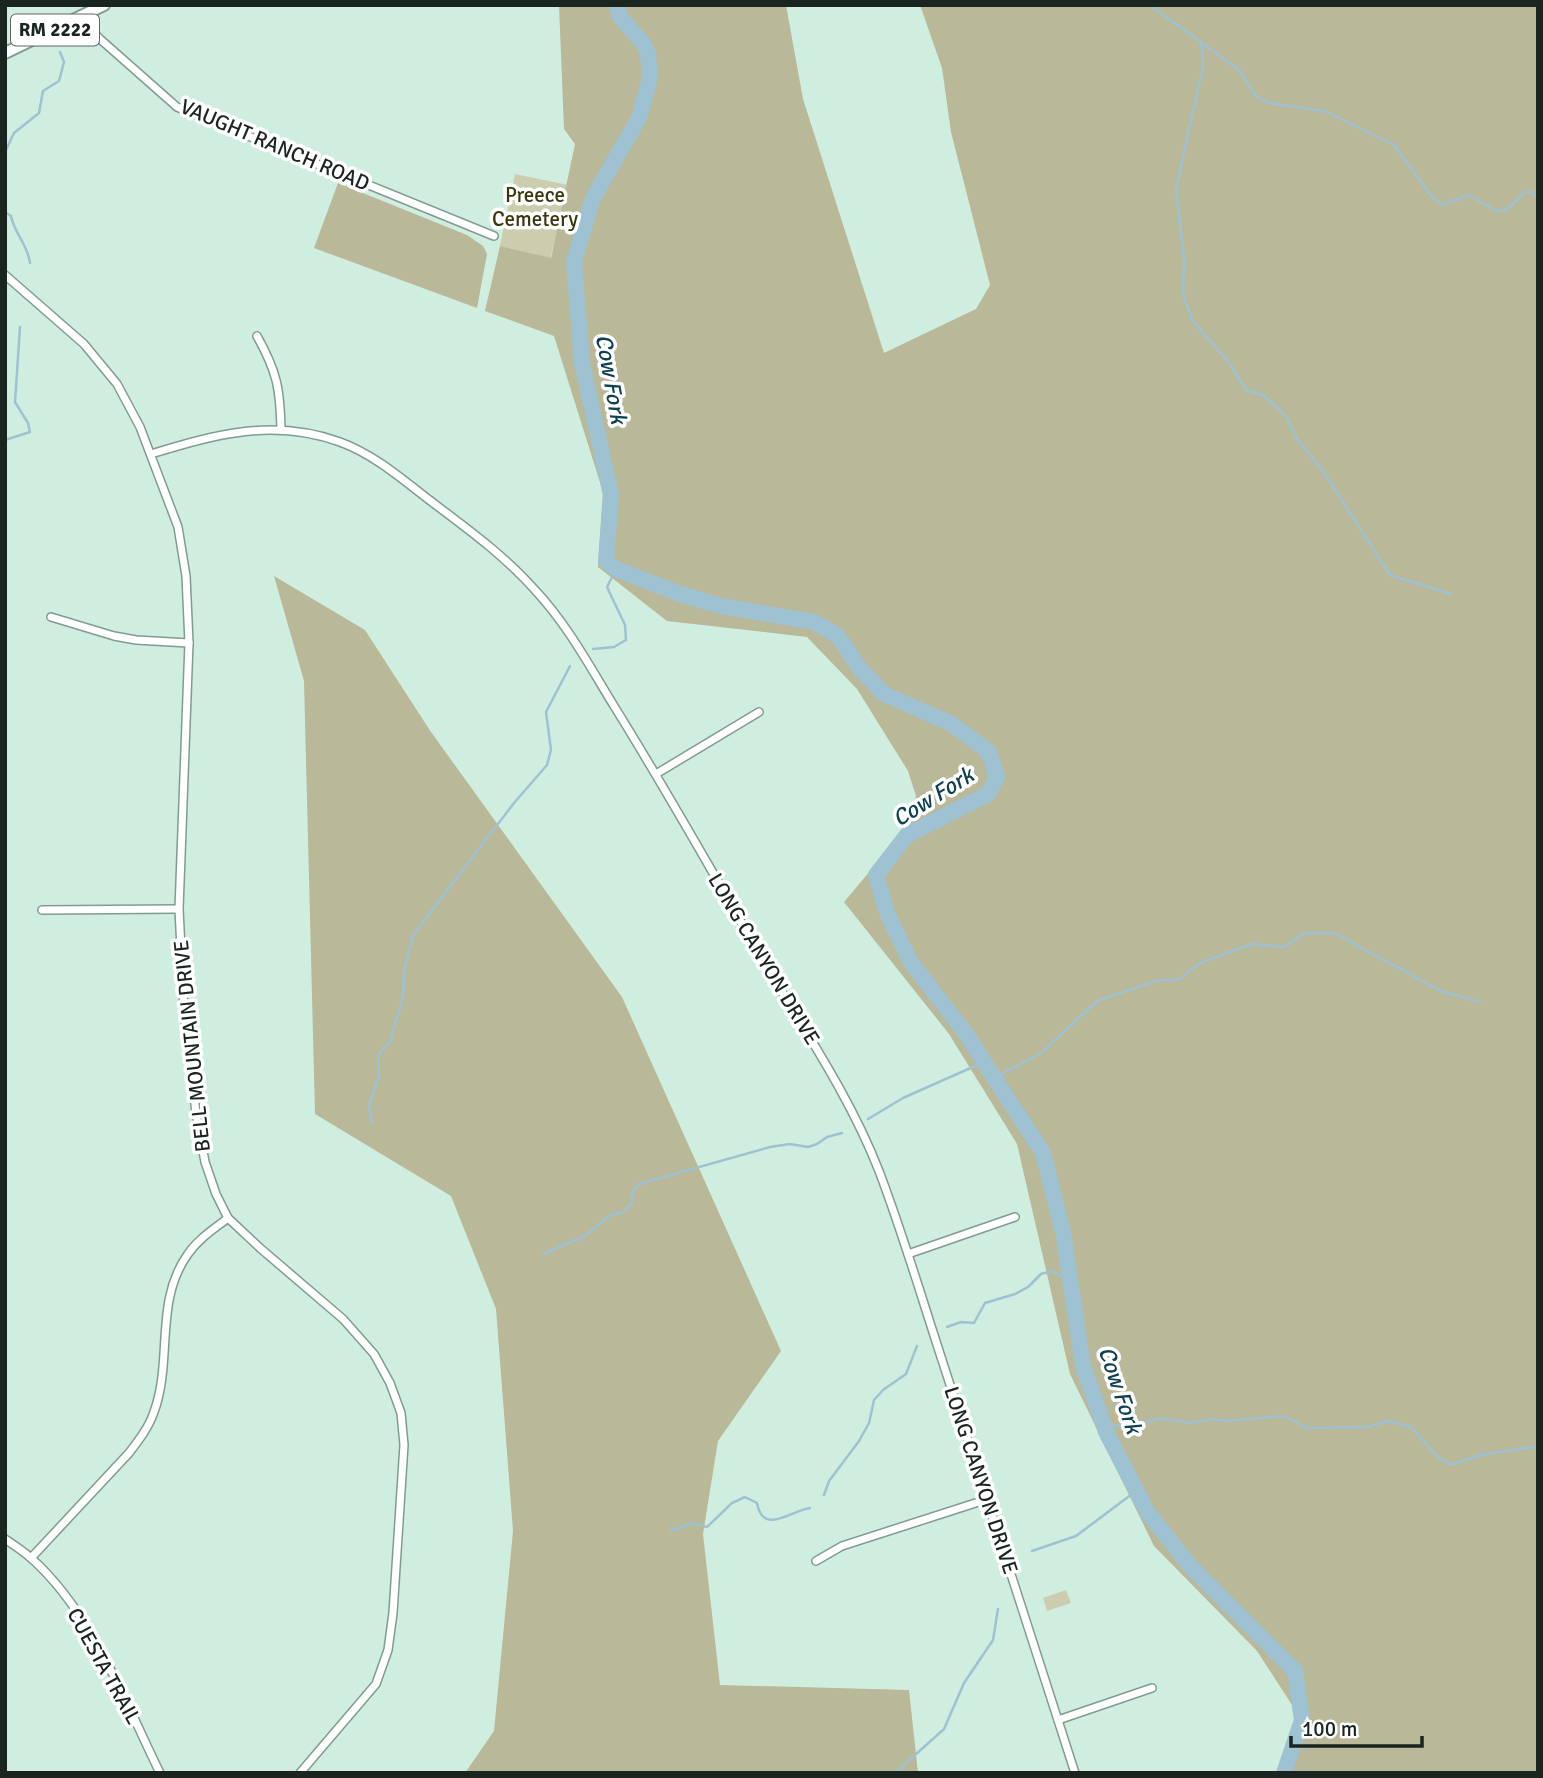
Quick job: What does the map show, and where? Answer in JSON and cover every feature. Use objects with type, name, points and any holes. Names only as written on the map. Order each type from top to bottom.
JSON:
[{"type":"main road","name":"RM 2222","points":[[5,53],[104,5]]},
{"type":"street","name":"VAUGHT RANCH ROAD","points":[[80,17],[100,39],[177,107],[494,236]]},
{"type":"street","name":"BELL MOUNTAIN DRIVE","points":[[5,275],[84,344],[104,367],[129,405],[170,503],[182,549],[189,643],[179,909],[184,1010],[196,1113],[205,1162],[216,1194],[229,1218],[343,1319],[374,1354],[390,1383],[401,1413],[404,1458],[388,1650],[376,1684],[300,1773]]},
{"type":"street","points":[[257,336],[276,375],[280,393],[281,429]]},
{"type":"street","name":"LONG CANYON DRIVE","points":[[151,454],[250,430],[281,429],[342,443],[366,455],[415,489],[507,562],[536,590],[563,626],[656,774],[848,1103],[878,1170],[908,1254],[1075,1773]]},
{"type":"street","points":[[51,617],[125,638],[189,643]]},
{"type":"street","points":[[656,774],[759,712]]},
{"type":"street","points":[[42,910],[179,909]]},
{"type":"street","points":[[908,1254],[1015,1217]]},
{"type":"street","points":[[31,1558],[142,1437],[155,1411],[162,1371],[166,1310],[178,1269],[189,1251],[229,1218]]},
{"type":"street","points":[[816,1561],[842,1546],[988,1499]]},
{"type":"street","name":"CUESTA TRAIL","points":[[5,1539],[31,1558],[55,1583],[77,1613],[160,1773]]},
{"type":"street","points":[[1058,1720],[1152,1688]]},
{"type":"green space","points":[[559,5],[786,5],[803,99],[884,353],[976,309],[990,285],[951,132],[942,68],[920,5],[1538,5],[1538,1773],[1278,1773],[1298,1722],[1294,1708],[1257,1651],[1154,1546],[1070,1374],[1017,1144],[949,1034],[844,902],[908,826],[916,796],[908,771],[857,689],[807,637],[667,621],[598,567],[603,492],[554,336],[485,311],[500,246],[551,258],[575,144],[564,129]]},
{"type":"green space","name":"Preece Cemetery","points":[[515,174],[568,185],[550,259],[500,246]]},
{"type":"green space","points":[[338,183],[467,235],[483,246],[487,254],[477,308],[314,248]]},
{"type":"green space","points":[[274,576],[365,630],[431,732],[622,997],[781,1351],[718,1441],[703,1534],[720,1685],[909,1690],[918,1773],[465,1773],[494,1731],[513,1531],[496,1309],[451,1196],[315,1114],[304,681]]},
{"type":"green space","points":[[1066,1590],[1071,1603],[1047,1611],[1043,1598]]},
{"type":"waterway","name":"Cow Fork","points":[[617,5],[620,17],[643,43],[648,54],[650,78],[639,118],[593,198],[574,262],[582,363],[611,495],[606,561],[616,569],[680,594],[721,606],[814,622],[838,636],[861,670],[884,694],[952,724],[989,752],[997,777],[988,794],[907,835],[876,875],[887,913],[910,961],[966,1034],[1043,1153],[1063,1232],[1083,1366],[1106,1432],[1148,1513],[1191,1567],[1295,1671],[1302,1720],[1284,1773]]},
{"type":"waterway","points":[[1150,5],[1239,70],[1257,97],[1269,103],[1325,111],[1394,145],[1432,197],[1442,205],[1469,195],[1494,210],[1505,211],[1525,192],[1532,192],[1538,199]]},
{"type":"waterway","points":[[1201,42],[1203,66],[1176,189],[1184,258],[1183,293],[1192,320],[1230,364],[1246,390],[1263,395],[1285,415],[1297,439],[1321,468],[1390,575],[1451,594]]},
{"type":"waterway","points":[[5,152],[14,133],[39,113],[43,91],[59,81],[64,62],[60,52]]},
{"type":"waterway","points":[[5,212],[11,216],[30,263]]},
{"type":"waterway","points":[[5,440],[30,432],[28,423],[15,402],[20,327]]},
{"type":"waterway","points":[[593,649],[614,647],[626,640],[625,625],[607,587],[616,569]]},
{"type":"waterway","points":[[372,1122],[369,1106],[379,1076],[378,1055],[390,1041],[403,997],[404,972],[413,935],[514,803],[547,765],[551,750],[546,712],[570,666]]},
{"type":"waterway","points":[[994,1078],[1041,1053],[1097,1001],[1156,981],[1180,979],[1200,963],[1252,944],[1284,947],[1305,933],[1334,933],[1441,991],[1480,1002]]},
{"type":"waterway","points":[[868,1119],[903,1098],[984,1062]]},
{"type":"waterway","points":[[543,1254],[585,1236],[609,1216],[623,1212],[632,1203],[632,1192],[639,1184],[770,1147],[790,1144],[808,1147],[842,1133]]},
{"type":"waterway","points":[[947,1327],[961,1322],[974,1323],[985,1303],[1015,1294],[1028,1287],[1041,1274],[1052,1271],[1061,1276],[1069,1274]]},
{"type":"waterway","points":[[824,1495],[829,1481],[869,1423],[874,1400],[906,1374],[917,1346]]},
{"type":"waterway","points":[[1103,1423],[1124,1427],[1160,1418],[1190,1423],[1213,1419],[1228,1421],[1284,1416],[1307,1428],[1367,1427],[1389,1421],[1411,1427],[1437,1456],[1451,1465],[1481,1455],[1538,1446]]},
{"type":"waterway","points":[[1032,1551],[1076,1536],[1136,1491]]},
{"type":"waterway","points":[[670,1531],[693,1523],[707,1527],[732,1503],[745,1497],[757,1503],[760,1513],[771,1520],[810,1508]]},
{"type":"waterway","points":[[895,1773],[944,1729],[964,1683],[993,1640],[998,1609]]}]
